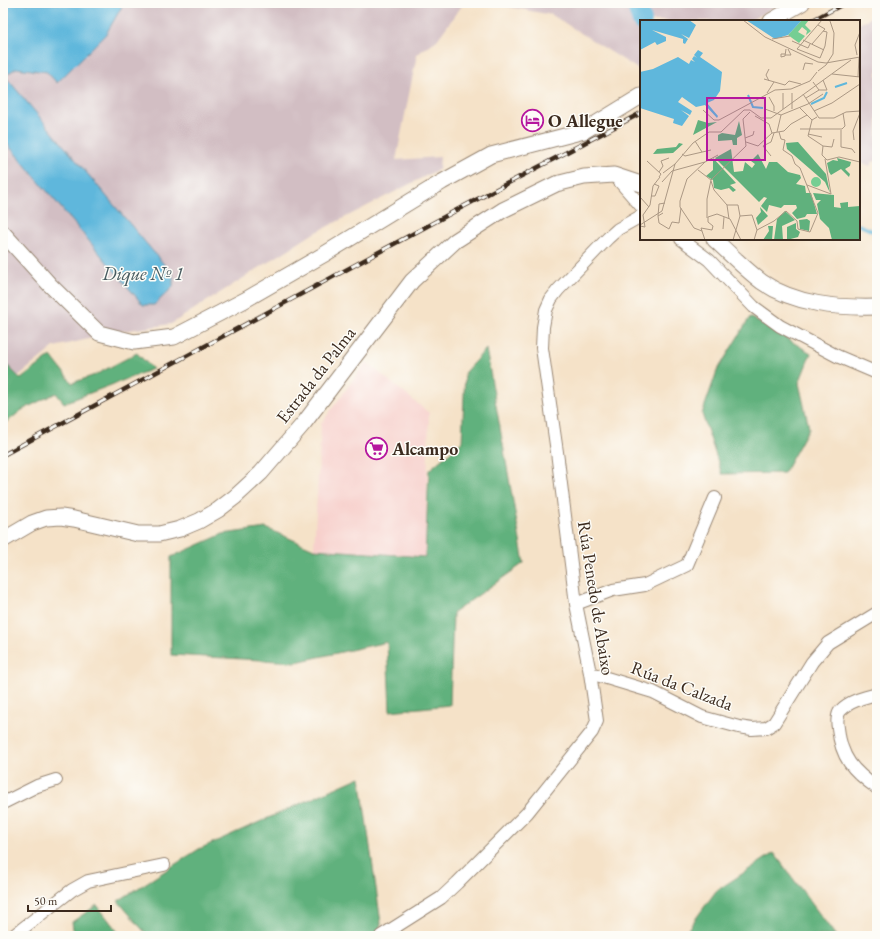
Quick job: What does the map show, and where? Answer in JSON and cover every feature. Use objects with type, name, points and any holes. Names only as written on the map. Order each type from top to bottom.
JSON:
[{"type":"street","points":[[772,20],[802,3]]},
{"type":"street","points":[[3,233],[50,285],[99,333],[134,342],[174,338],[252,296],[442,182],[491,155],[584,131],[640,97]]},
{"type":"street","points":[[614,175],[640,205]]},
{"type":"street","name":"Estrada da Palma","points":[[3,540],[32,523],[46,518],[61,517],[74,519],[138,534],[159,534],[199,521],[218,510],[235,497],[261,473],[304,423],[412,281],[455,242],[503,210],[556,184],[584,177],[614,175],[640,184]]},
{"type":"street","name":"Rúa Penedo de Abaixo","points":[[381,936],[441,898],[457,883],[527,812],[592,732],[597,721],[590,672],[576,604],[542,348],[543,327],[546,310],[551,299],[558,290],[618,229],[640,217]]},
{"type":"street","points":[[682,240],[709,260],[754,307],[780,326],[838,356],[877,373]]},
{"type":"street","points":[[715,240],[739,263],[763,282],[784,293],[811,303],[837,306],[877,307]]},
{"type":"street","points":[[576,604],[613,590],[645,585],[688,565],[715,498]]},
{"type":"street","name":"Rúa da Calzada","points":[[590,672],[653,692],[702,718],[745,728],[766,728],[774,723],[812,662],[828,643],[877,613]]},
{"type":"street","points":[[877,694],[850,703],[840,711],[837,721],[843,752],[850,765],[860,776],[877,788]]},
{"type":"street","points":[[3,802],[37,786],[56,780]]},
{"type":"street","points":[[13,936],[72,890],[88,881],[164,865]]},
{"type":"shaded area","points":[[123,3],[464,3],[437,40],[417,54],[396,160],[440,157],[439,169],[311,235],[171,324],[123,331],[54,347],[11,382],[3,374],[3,78],[15,68]]},
{"type":"shaded area","points":[[487,3],[783,3],[751,20],[640,20],[640,70],[552,15]]},
{"type":"shaded area","points":[[877,14],[877,161],[872,162],[870,166],[860,161],[860,23]]},
{"type":"shaded area","points":[[366,362],[429,413],[425,557],[314,549],[321,424]]},
{"type":"green space","points":[[750,317],[811,353],[799,383],[809,428],[784,473],[722,474],[702,414],[717,371]]},
{"type":"green space","points":[[486,349],[524,563],[453,613],[450,705],[390,711],[387,642],[296,662],[171,655],[171,557],[223,534],[266,528],[314,549],[425,557],[429,470],[462,442],[465,372]]},
{"type":"green space","points":[[137,353],[153,369],[64,403],[56,393],[22,410],[3,425],[3,361],[21,379],[51,356],[72,383],[95,375]]},
{"type":"green space","points":[[360,777],[381,923],[378,936],[148,936],[118,901],[199,849]]},
{"type":"green space","points":[[774,853],[836,936],[683,936],[716,891]]},
{"type":"green space","points":[[97,905],[121,936],[74,936],[72,922]]},
{"type":"water","name":"Dique Nº 1","points":[[3,3],[124,3],[106,34],[57,83],[47,72],[16,68],[5,76],[173,275],[173,287],[154,305],[143,305],[3,139]]},
{"type":"waterway","points":[[636,3],[642,20]]},
{"type":"waterway","points":[[860,225],[877,233]]},
{"type":"railway","points":[[813,20],[845,3]]},
{"type":"railway","points":[[3,455],[455,211],[640,114]]},
{"type":"place","name":"O Allegue","points":[[533,121]]},
{"type":"place","name":"Alcampo","points":[[377,449]]}]
